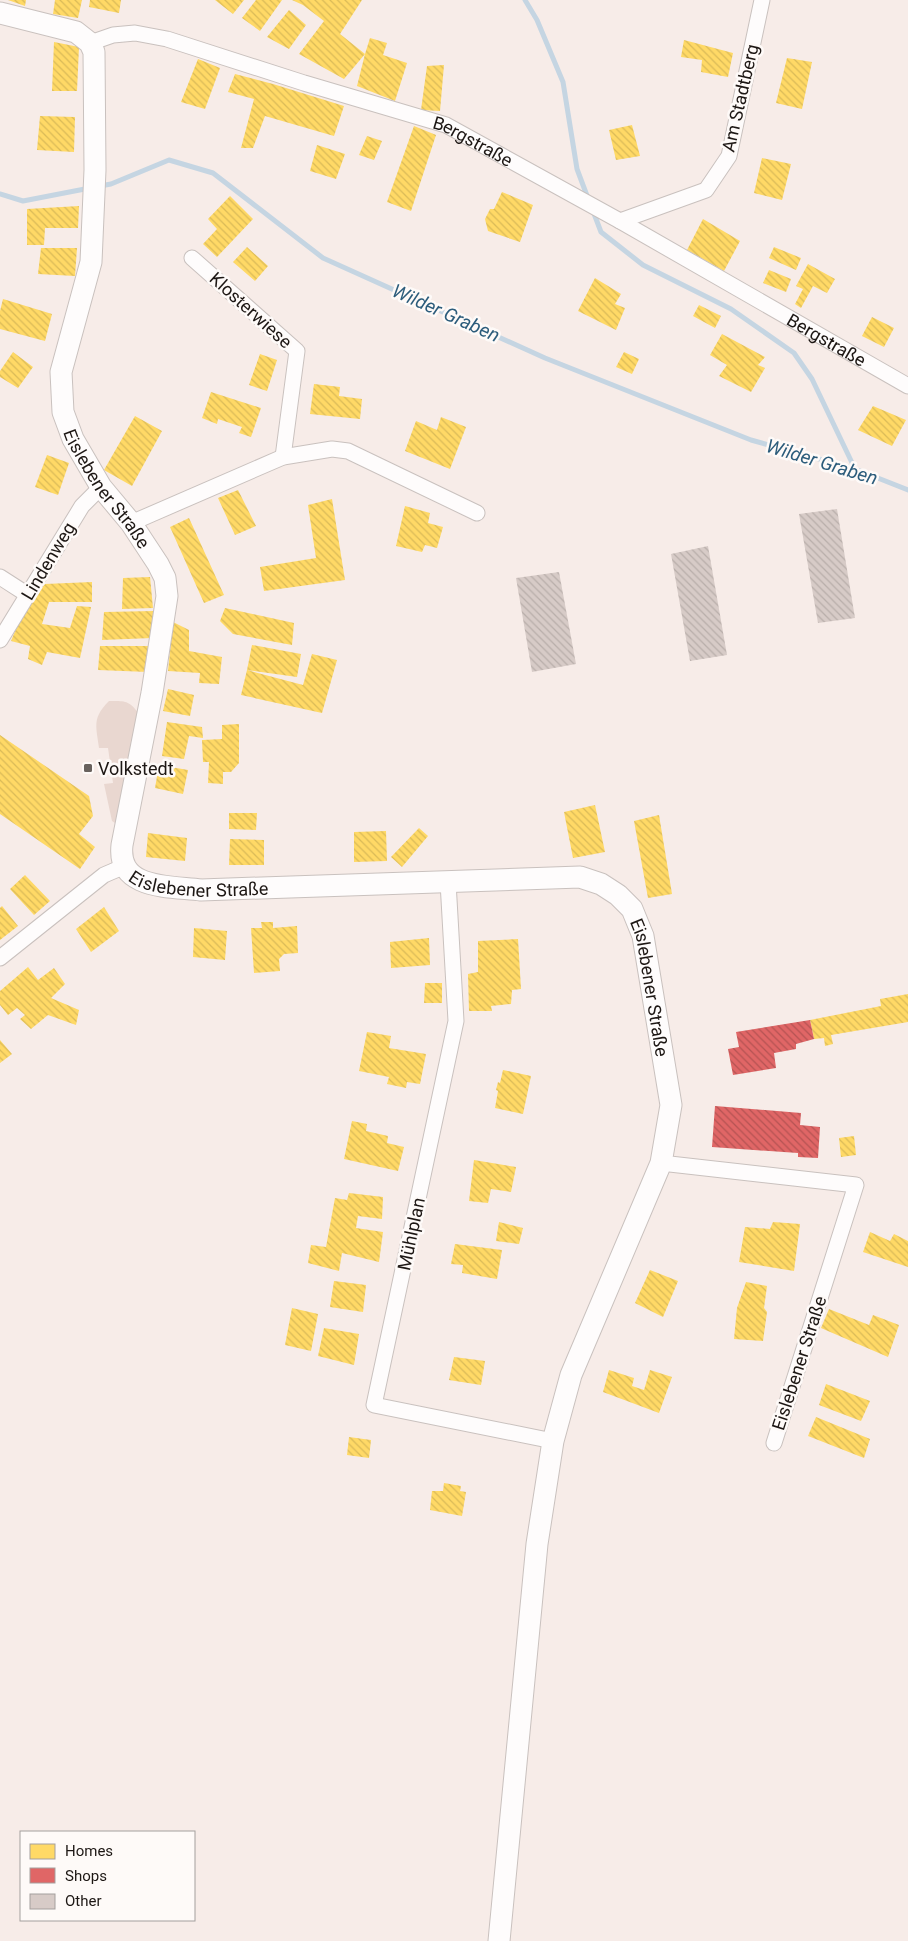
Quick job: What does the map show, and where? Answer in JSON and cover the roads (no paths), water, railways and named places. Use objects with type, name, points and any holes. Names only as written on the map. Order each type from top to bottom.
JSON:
[{"type":"main road","points":[[0,13],[76,32],[90,43]]},
{"type":"main road","name":"Eislebener Straße","points":[[90,43],[94,52],[95,170],[91,262],[61,372],[63,412],[73,439],[101,487],[131,523],[158,564],[165,578],[167,596],[152,693],[122,845],[121,854],[125,866],[142,882],[201,890],[580,877],[601,884],[618,895],[632,909],[643,936],[671,1105],[661,1162],[571,1375],[553,1441],[537,1544],[499,1941]]},
{"type":"street","name":"Am Stadtberg","points":[[620,221],[706,190],[729,156],[762,0]]},
{"type":"street","name":"Bergstraße","points":[[90,43],[113,35],[135,33],[167,39],[304,83],[446,125],[580,198],[908,386]]},
{"type":"street","name":"Klosterwiese","points":[[192,258],[297,351],[283,457]]},
{"type":"street","points":[[131,523],[283,457],[332,449],[348,451],[477,513]]},
{"type":"street","name":"Lindenweg","points":[[0,640],[82,506],[101,487]]},
{"type":"street","points":[[0,577],[28,594]]},
{"type":"street","points":[[0,958],[104,875],[125,866]]},
{"type":"street","name":"Mühlplan","points":[[448,882],[456,1021],[374,1405],[553,1441]]},
{"type":"street","name":"Eislebener Straße","points":[[661,1162],[856,1185],[774,1443]]},
{"type":"waterway","points":[[525,0],[537,20],[563,82],[577,169],[589,201]]},
{"type":"waterway","name":"Wilder Graben","points":[[100,186],[111,184],[169,160],[213,173],[323,258],[545,358],[751,440],[855,469],[908,490]]},
{"type":"waterway","name":"Wilder Graben","points":[[0,194],[23,201],[90,188]]},
{"type":"waterway","points":[[593,211],[601,232],[643,265],[731,309],[794,353],[812,379],[855,469]]},
{"type":"place","name":"Volkstedt","points":[[88,768]]}]
